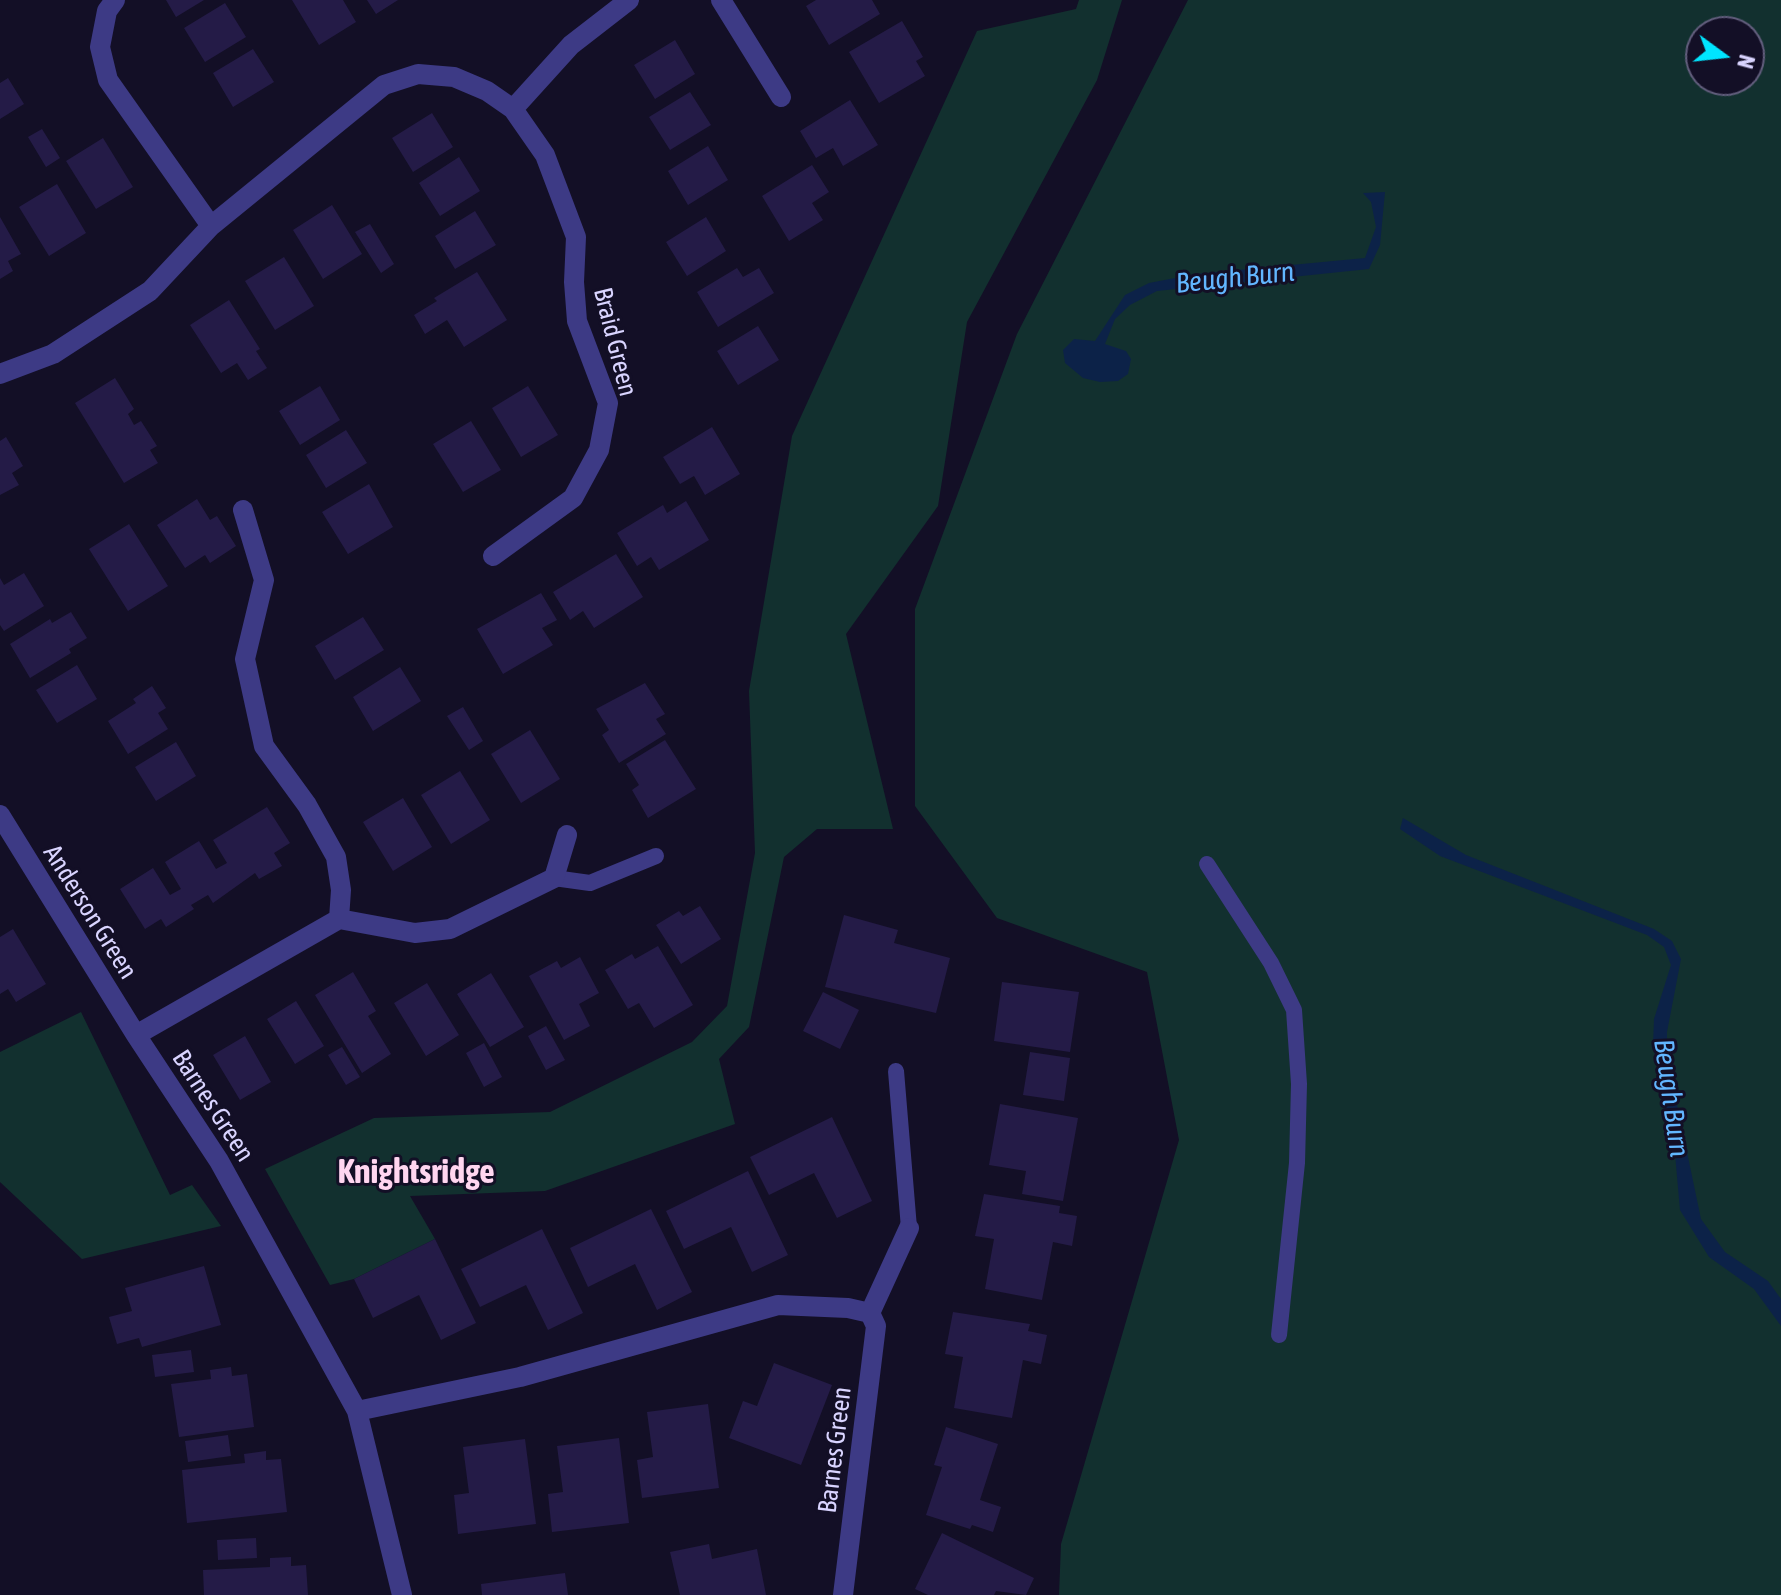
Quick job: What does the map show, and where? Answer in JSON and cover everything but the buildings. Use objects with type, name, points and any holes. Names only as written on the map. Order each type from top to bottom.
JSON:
[{"type":"street","points":[[115,0],[107,11],[100,47],[108,80],[211,226]]},
{"type":"street","points":[[513,109],[571,45],[629,0]]},
{"type":"street","points":[[721,0],[781,97]]},
{"type":"street","name":"Braid Green","points":[[0,374],[53,354],[150,291],[211,226],[384,85],[418,74],[454,77],[487,91],[513,109],[545,155],[576,237],[574,282],[577,321],[608,403],[599,450],[573,498],[493,556]]},
{"type":"street","points":[[243,510],[264,580],[245,659],[264,746],[307,805],[336,857],[341,890],[339,919],[415,933],[450,929],[554,878],[567,835]]},
{"type":"street","name":"Anderson Green","points":[[0,815],[136,1035]]},
{"type":"street","name":"Barnes Green","points":[[339,919],[136,1035],[219,1161],[357,1411],[402,1595]]},
{"type":"street","name":"Barnes Green","points":[[843,1595],[876,1326],[870,1313],[909,1228]]},
{"type":"street","points":[[357,1411],[520,1377],[778,1305],[848,1308],[870,1313]]},
{"type":"lane","points":[[554,878],[590,883],[656,856]]},
{"type":"lane","points":[[1207,864],[1271,963],[1294,1010],[1299,1084],[1297,1163],[1279,1335]]},
{"type":"lane","points":[[896,1071],[909,1228]]},
{"type":"green space","points":[[1079,0],[1122,0],[1097,80],[967,322],[938,506],[846,634],[893,829],[817,829],[784,857],[749,1027],[719,1059],[735,1124],[545,1191],[410,1196],[435,1239],[354,1279],[330,1285],[265,1169],[374,1118],[550,1112],[692,1042],[727,1006],[755,853],[749,691],[792,436],[977,31],[1076,9]]},
{"type":"green space","points":[[1188,0],[1781,0],[1781,1595],[1059,1595],[1061,1544],[1179,1140],[1147,972],[997,918],[915,806],[915,609],[1017,334]]},
{"type":"green space","points":[[81,1012],[170,1195],[192,1185],[221,1226],[82,1259],[0,1182],[0,1052]]},
{"type":"water","name":"Beugh Burn","points":[[1385,192],[1380,245],[1369,269],[1157,291],[1130,305],[1115,319],[1105,344],[1126,351],[1131,359],[1128,374],[1118,381],[1100,382],[1083,378],[1065,363],[1063,350],[1074,339],[1095,341],[1125,295],[1149,283],[1196,274],[1365,258],[1376,227],[1371,202],[1363,193]]},
{"type":"water","name":"Beugh Burn","points":[[1403,818],[1466,855],[1654,929],[1672,941],[1681,959],[1667,1032],[1667,1057],[1701,1219],[1725,1252],[1768,1281],[1781,1299],[1781,1326],[1754,1289],[1709,1257],[1680,1210],[1675,1154],[1653,1046],[1654,1019],[1671,965],[1664,947],[1647,935],[1440,856],[1400,829]]},
{"type":"district","name":"Knightsridge","points":[[416,1172]]}]
